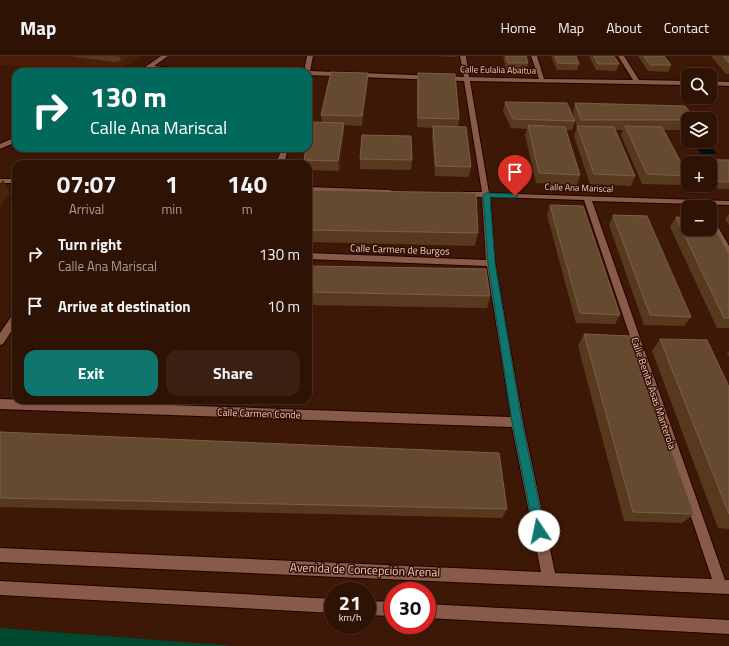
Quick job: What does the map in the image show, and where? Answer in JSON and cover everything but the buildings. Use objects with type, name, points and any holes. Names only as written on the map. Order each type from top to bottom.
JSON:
[{"type":"street","points":[[147,68],[165,56]]},
{"type":"street","points":[[308,68],[310,56]]},
{"type":"street","points":[[463,56],[486,195],[492,263],[517,422],[549,578]]},
{"type":"street","points":[[534,56],[542,80]]},
{"type":"street","points":[[621,56],[637,82]]},
{"type":"street","points":[[150,66],[160,68]]},
{"type":"street","name":"Calle Eulalia Abaitua","points":[[312,73],[467,79],[681,83]]},
{"type":"street","points":[[717,83],[729,84]]},
{"type":"street","points":[[0,147],[12,141]]},
{"type":"street","points":[[0,181],[12,181]]},
{"type":"street","points":[[312,189],[401,192]]},
{"type":"street","name":"Calle Ana Mariscal","points":[[455,194],[588,198],[681,203]]},
{"type":"street","name":"Calle Benita Asas Manterola","points":[[588,198],[725,587]]},
{"type":"street","name":"Calle Ana Mariscal","points":[[717,203],[729,203]]},
{"type":"street","points":[[717,232],[729,253]]},
{"type":"street","name":"Calle Carmen de Burgos","points":[[312,256],[492,263]]},
{"type":"street","points":[[0,341],[12,322]]},
{"type":"street","name":"Calle Carmen Conde","points":[[0,404],[517,422]]},
{"type":"street","name":"Avenida de Concepción Arenal","points":[[0,555],[549,578],[725,587]]},
{"type":"street","points":[[0,588],[324,606]]},
{"type":"street","points":[[436,611],[729,627]]},
{"type":"shaded area","points":[[0,56],[142,56],[121,68],[58,68],[0,65]]},
{"type":"shaded area","points":[[697,148],[712,148],[717,154],[701,154]]},
{"type":"green space","points":[[0,628],[235,646],[0,646]]},
{"type":"route","points":[[515,196],[486,195],[492,263],[517,422],[539,531]]}]
